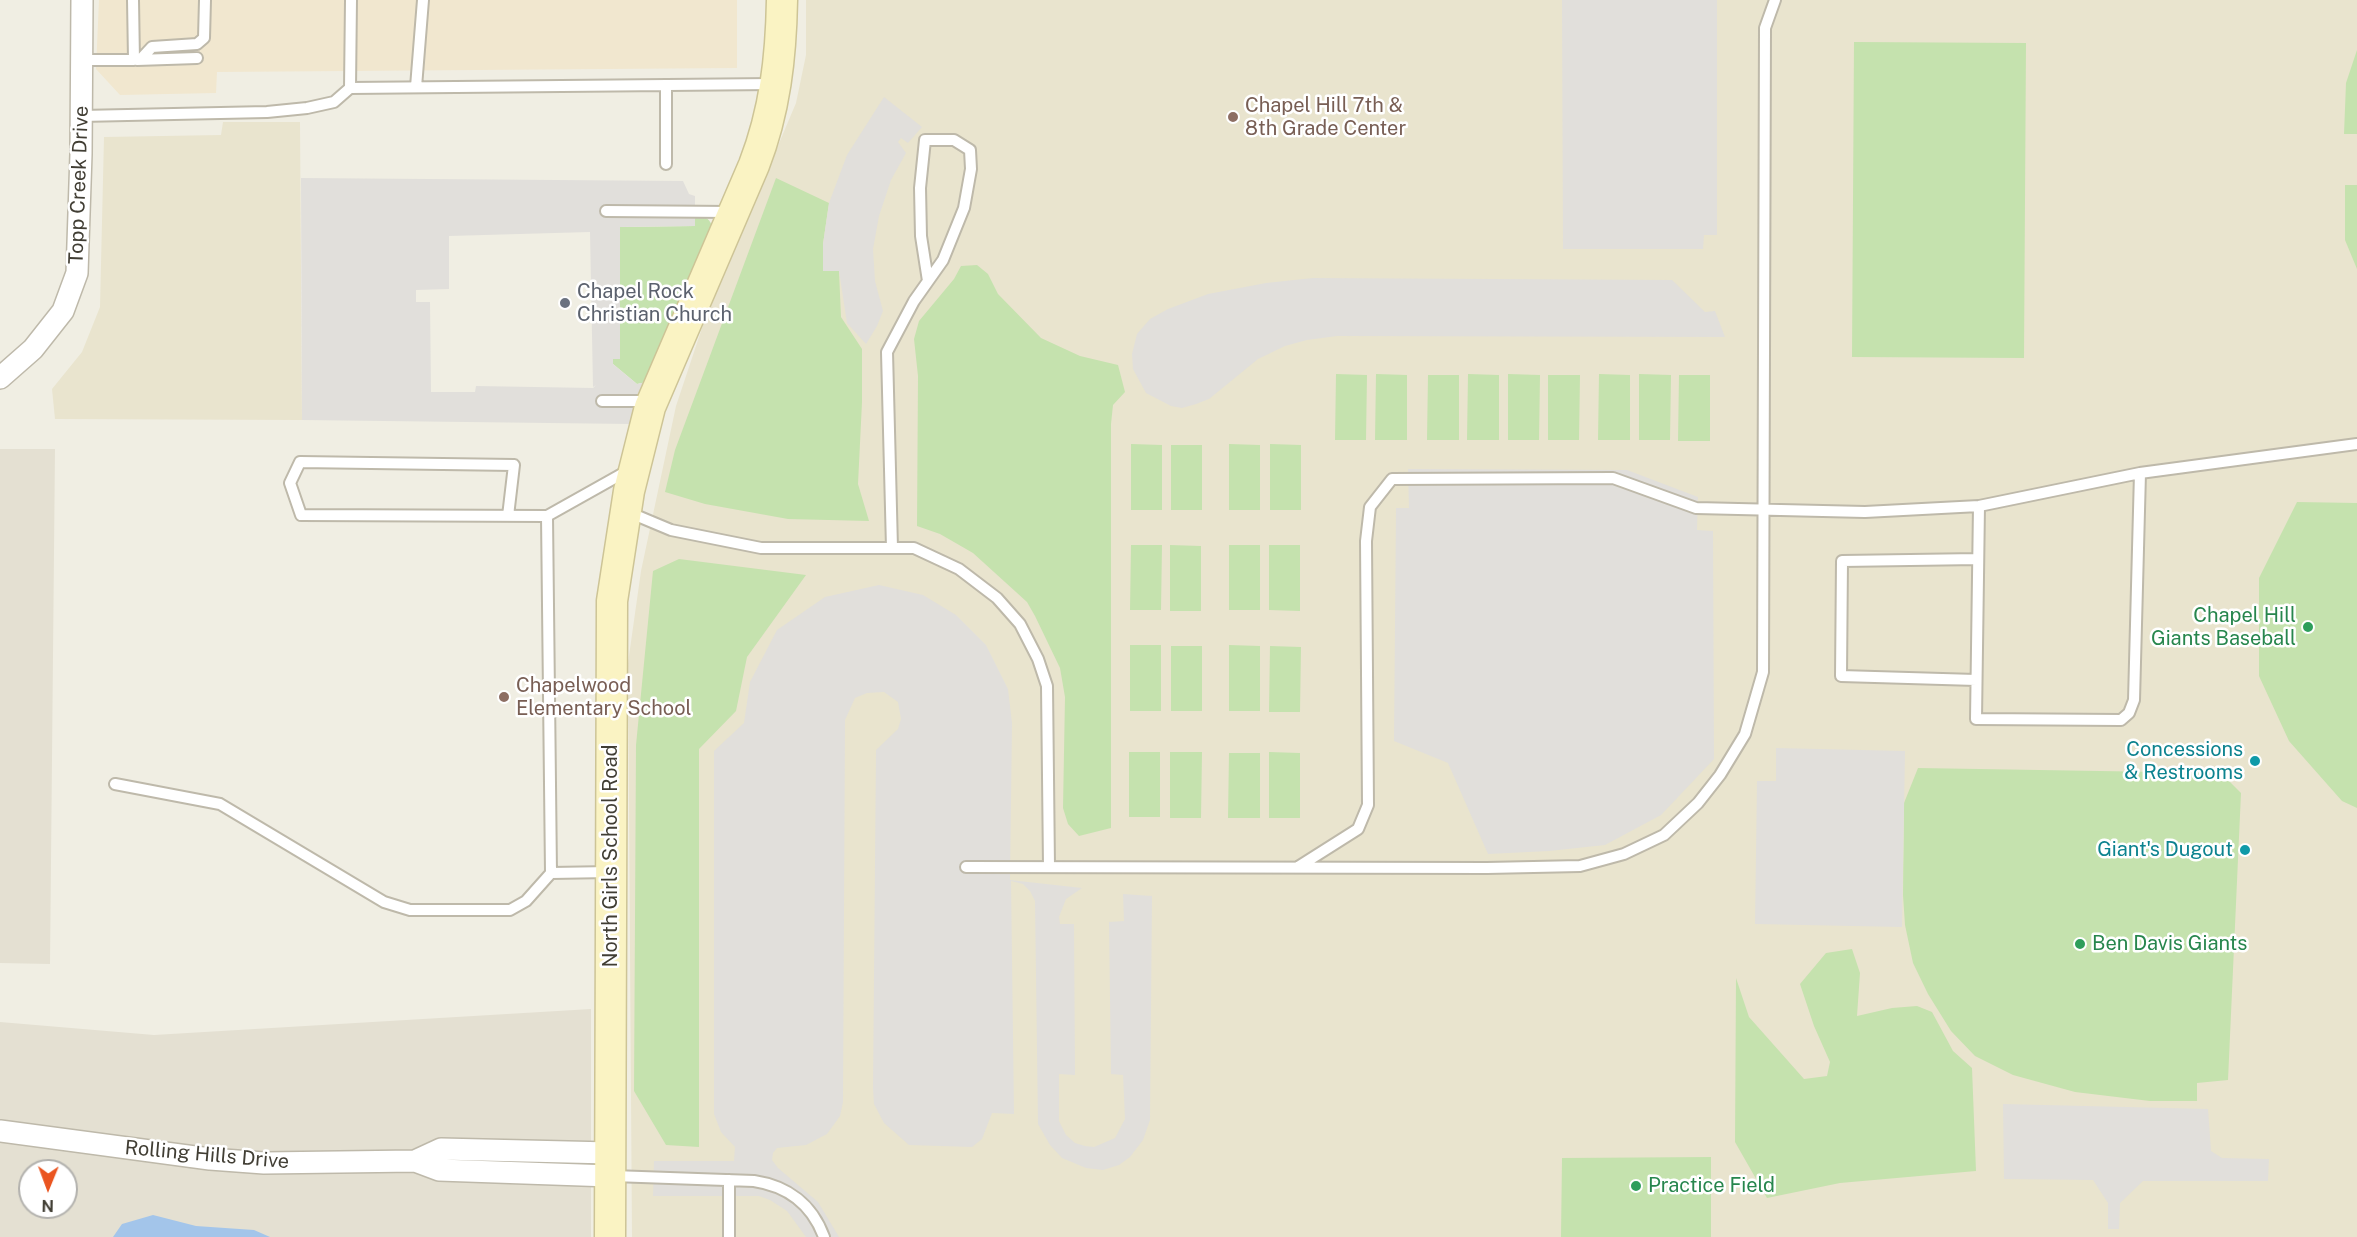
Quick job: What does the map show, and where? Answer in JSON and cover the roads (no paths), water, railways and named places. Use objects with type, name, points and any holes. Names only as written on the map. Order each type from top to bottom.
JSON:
[{"type":"main road","name":"North Girls School Road","points":[[610,1237],[612,601],[635,467],[652,401],[763,141],[777,84],[781,51],[782,0]]},
{"type":"street","name":"Topp Creek Drive","points":[[0,378],[33,349],[63,311],[76,273],[82,0]]},
{"type":"street","name":"Rolling Hills Drive","points":[[0,1131],[210,1159],[264,1163],[415,1161],[439,1170],[610,1164]]},
{"type":"lane","points":[[133,0],[137,60]]},
{"type":"lane","points":[[137,60],[152,47],[197,44],[204,38],[205,0]]},
{"type":"lane","points":[[350,88],[351,0]]},
{"type":"lane","points":[[416,87],[424,12],[423,0]]},
{"type":"lane","points":[[966,867],[1486,868],[1580,866],[1624,854],[1664,836],[1698,803],[1720,776],[1745,734],[1763,672],[1765,28],[1774,0]]},
{"type":"lane","points":[[81,60],[197,58]]},
{"type":"lane","points":[[81,116],[267,112],[307,108],[334,102],[350,88],[777,84]]},
{"type":"lane","points":[[666,85],[666,164]]},
{"type":"lane","points":[[892,548],[887,352],[914,301],[943,260],[964,208],[971,169],[970,150],[954,140],[925,140],[920,188],[921,236],[928,281]]},
{"type":"lane","points":[[606,211],[734,212]]},
{"type":"lane","points":[[602,401],[652,401]]},
{"type":"lane","points":[[1297,867],[1358,829],[1368,805],[1366,541],[1370,507],[1392,478],[1613,478],[1696,508],[1864,512],[1979,506],[2140,473],[2357,444]]},
{"type":"lane","points":[[508,516],[514,465],[300,462],[290,483],[301,515],[508,516],[547,516],[635,467]]},
{"type":"lane","points":[[1979,506],[1976,719],[2121,720],[2129,713],[2134,700],[2140,473]]},
{"type":"lane","points":[[626,512],[671,530],[761,548],[914,548],[960,569],[997,598],[1020,624],[1038,659],[1047,686],[1050,867]]},
{"type":"lane","points":[[115,784],[220,804],[384,902],[410,910],[510,910],[526,901],[551,873],[547,516]]},
{"type":"lane","points":[[1976,680],[1841,676],[1842,561],[1978,559]]},
{"type":"lane","points":[[551,873],[611,872]]},
{"type":"lane","points":[[610,1164],[774,1184],[802,1202],[813,1215],[824,1237]]},
{"type":"lane","points":[[729,1180],[729,1237]]},
{"type":"water","points":[[153,1215],[196,1226],[254,1230],[270,1237],[113,1237],[122,1224]]},
{"type":"place","name":"Chapel Hill 7th & 8th Grade Center","points":[[1233,117]]},
{"type":"place","name":"Chapel Rock Christian Church","points":[[565,303]]},
{"type":"place","name":"Chapel Hill Giants Baseball","points":[[2308,627]]},
{"type":"place","name":"Chapelwood Elementary School","points":[[504,697]]},
{"type":"place","name":"Concessions & Restrooms","points":[[2255,761]]},
{"type":"place","name":"Giant's Dugout","points":[[2245,850]]},
{"type":"place","name":"Ben Davis Giants","points":[[2080,944]]},
{"type":"place","name":"Practice Field","points":[[1636,1186]]}]
